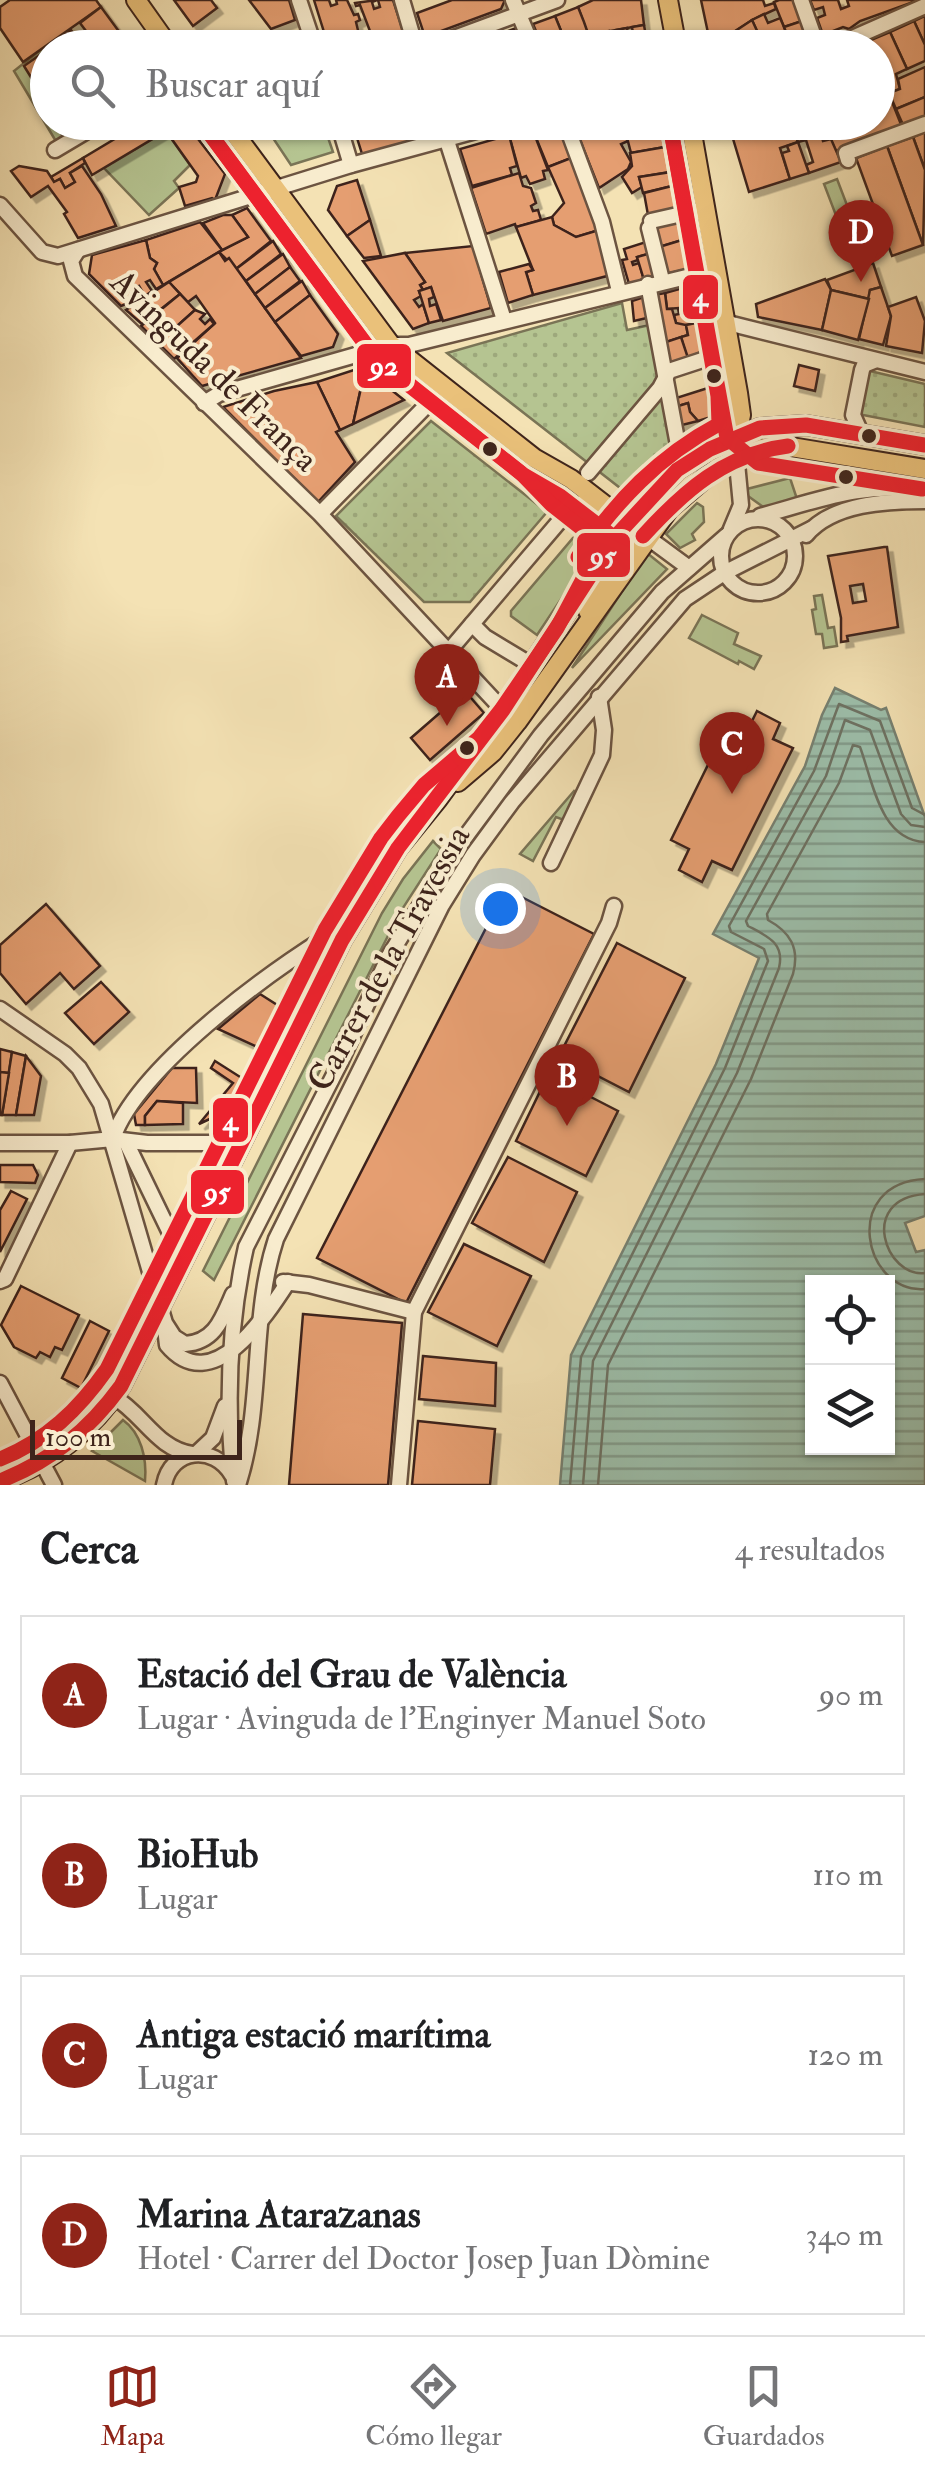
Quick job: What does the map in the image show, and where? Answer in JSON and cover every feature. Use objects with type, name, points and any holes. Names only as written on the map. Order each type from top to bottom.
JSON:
[{"type":"main road","points":[[136,0],[157,30]]},
{"type":"main road","points":[[668,0],[674,30]]},
{"type":"main road","points":[[239,140],[391,345],[534,458],[590,509],[622,529]]},
{"type":"main road","points":[[693,140],[741,428],[771,446],[925,469]]},
{"type":"main road","points":[[0,1480],[42,1462],[85,1430],[114,1397],[163,1314],[186,1253],[354,921],[398,848],[503,710],[622,529],[678,470],[741,428],[806,425],[925,445]]},
{"type":"main road","points":[[438,799],[494,752],[669,509],[694,484],[737,458],[771,446]]},
{"type":"main road","points":[[534,458],[571,479],[622,529]]},
{"type":"main road","points":[[574,638],[618,556],[622,529]]},
{"type":"street","points":[[300,0],[309,30]]},
{"type":"street","points":[[402,0],[411,30]]},
{"type":"street","points":[[467,30],[516,7],[557,0]]},
{"type":"street","points":[[800,0],[811,30]]},
{"type":"street","points":[[871,30],[925,6]]},
{"type":"street","points":[[895,135],[925,124]]},
{"type":"street","points":[[56,150],[72,140]]},
{"type":"street","points":[[343,140],[351,165]]},
{"type":"street","points":[[78,250],[351,165],[447,140],[504,320]]},
{"type":"street","points":[[572,140],[600,214],[619,291]]},
{"type":"street","points":[[848,160],[846,153],[881,140]]},
{"type":"street","name":"Avinguda de França","points":[[0,205],[42,252],[58,256],[78,250]]},
{"type":"street","points":[[678,445],[664,377],[650,224],[704,208]]},
{"type":"street","name":"Avinguda de França","points":[[78,250],[71,261],[75,276],[322,512],[503,710]]},
{"type":"street","points":[[204,403],[219,394],[391,345],[409,344],[714,270]]},
{"type":"street","points":[[724,322],[925,372]]},
{"type":"street","points":[[588,473],[660,388],[669,371],[730,351]]},
{"type":"street","points":[[862,433],[853,415],[862,370],[874,361]]},
{"type":"street","points":[[322,512],[422,410]]},
{"type":"street","points":[[741,428],[737,458],[741,506],[720,561],[724,573],[743,590]]},
{"type":"street","points":[[235,1484],[229,1396],[239,1280],[246,1247],[390,956],[424,896],[508,776],[662,592],[728,533],[748,520],[841,493],[875,487],[925,492]]},
{"type":"street","points":[[685,599],[724,573],[833,516],[872,504],[925,501]]},
{"type":"street","points":[[450,651],[569,510],[590,509]]},
{"type":"street","points":[[748,520],[772,522],[790,538],[794,563]]},
{"type":"street","points":[[622,529],[647,538],[689,568]]},
{"type":"street","points":[[621,641],[661,611],[714,588],[765,593],[775,589],[784,582],[810,529]]},
{"type":"street","name":"Carrer de la Travessia","points":[[235,1484],[248,1454],[265,1281],[276,1239],[442,905],[512,802],[685,599]]},
{"type":"street","points":[[472,624],[484,637],[533,666]]},
{"type":"street","points":[[551,863],[602,755],[604,730],[599,697]]},
{"type":"street","points":[[399,1485],[414,1312],[602,938],[614,906]]},
{"type":"street","points":[[239,1280],[220,1324],[206,1339],[179,1342],[163,1314],[129,1208],[119,1122],[175,1052],[304,950],[354,921]]},
{"type":"street","points":[[0,1009],[79,1068],[173,1239],[186,1253]]},
{"type":"street","points":[[0,1143],[241,1143]]},
{"type":"street","points":[[2,1283],[70,1144]]},
{"type":"street","points":[[265,1281],[288,1282],[414,1312]]},
{"type":"street","points":[[163,1314],[166,1344],[174,1354],[191,1361],[218,1358],[234,1349],[260,1324],[288,1282]]},
{"type":"street","points":[[0,1383],[54,1485]]},
{"type":"street","points":[[164,1485],[172,1466],[195,1454],[213,1438],[229,1396]]},
{"type":"street","points":[[114,1397],[128,1406],[164,1444],[179,1452],[220,1460],[235,1484]]},
{"type":"shaded area","points":[[30,58],[30,98],[14,71]]},
{"type":"shaded area","points":[[151,140],[172,140],[190,165],[174,181],[179,188],[149,215],[104,168]]},
{"type":"shaded area","points":[[274,140],[329,140],[333,152],[291,165]]},
{"type":"shaded area","points":[[837,179],[858,234],[845,239],[824,184]]},
{"type":"shaded area","points":[[622,303],[627,330],[650,325],[676,442],[624,491],[447,353]]},
{"type":"shaded area","points":[[870,371],[925,384],[925,427],[858,414]]},
{"type":"shaded area","points":[[431,421],[547,512],[470,602],[424,602],[336,516]]},
{"type":"shaded area","points":[[790,478],[797,499],[766,509],[748,496],[747,489]]},
{"type":"shaded area","points":[[697,503],[703,507],[704,522],[692,534],[695,540],[680,548],[666,534]]},
{"type":"shaded area","points":[[579,537],[591,546],[592,553],[537,635],[511,616],[511,611],[573,538]]},
{"type":"shaded area","points":[[647,553],[667,569],[572,668]]},
{"type":"shaded area","points":[[822,595],[828,628],[834,627],[837,646],[824,648],[822,634],[816,634],[814,596]]},
{"type":"shaded area","points":[[702,615],[738,633],[734,644],[761,656],[754,669],[689,638]]},
{"type":"shaded area","points":[[574,791],[578,795],[564,820],[556,817],[533,861],[520,854]]},
{"type":"shaded area","points":[[433,841],[441,849],[399,914],[214,1280],[203,1271],[382,913]]},
{"type":"shaded area","points":[[123,1420],[142,1447],[145,1481],[92,1451]]},
{"type":"water","points":[[835,688],[881,710],[886,708],[925,817],[925,1216],[905,1223],[916,1252],[925,1250],[925,1485],[560,1485],[571,1355],[716,1064],[759,958],[713,934],[805,766]]},
{"type":"building","points":[[10,0],[96,0],[101,7],[68,30],[30,30],[30,57],[23,62],[0,28],[0,7]]},
{"type":"building","points":[[174,0],[211,0],[217,8],[193,26]]},
{"type":"building","points":[[249,0],[289,0],[295,20],[271,29]]},
{"type":"building","points":[[314,0],[329,0],[331,6],[337,4],[336,0],[347,0],[354,15],[358,14],[358,30],[323,30]]},
{"type":"building","points":[[377,0],[372,2],[374,9],[380,7],[378,0],[393,0],[403,30],[370,30],[360,5],[355,3]]},
{"type":"building","points":[[452,0],[505,0],[501,9],[444,30],[423,30],[417,13]]},
{"type":"building","points":[[593,0],[641,0],[644,25],[586,30],[578,7]]},
{"type":"building","points":[[701,0],[763,0],[765,6],[774,3],[776,9],[737,30],[707,30]]},
{"type":"building","points":[[795,0],[802,21],[784,27],[774,2]]},
{"type":"building","points":[[810,0],[838,0],[841,9],[849,6],[847,0],[919,0],[860,21],[849,29],[821,30],[817,18],[825,15],[823,7],[814,10]]},
{"type":"building","points":[[101,7],[118,30],[85,30],[80,23]]},
{"type":"building","points":[[578,7],[586,30],[561,30],[555,16]]},
{"type":"building","points":[[764,14],[768,23],[780,18],[785,30],[756,30],[752,20]]},
{"type":"building","points":[[555,16],[561,30],[536,30],[533,24]]},
{"type":"building","points":[[925,16],[925,45],[914,21]]},
{"type":"building","points":[[752,20],[757,30],[737,30]]},
{"type":"building","points":[[802,21],[805,30],[785,30],[784,27]]},
{"type":"building","points":[[914,21],[925,45],[925,61],[907,69],[895,43],[894,30]]},
{"type":"building","points":[[895,43],[907,69],[896,74],[900,89],[895,91]]},
{"type":"building","points":[[925,67],[925,97],[896,109],[898,79]]},
{"type":"building","points":[[925,97],[925,118],[904,127],[896,109]]},
{"type":"building","points":[[895,109],[902,127],[895,130]]},
{"type":"building","points":[[925,132],[925,170],[913,137]]},
{"type":"building","points":[[913,137],[925,170],[923,245],[887,146]]},
{"type":"building","points":[[113,140],[151,140],[92,175],[83,158]]},
{"type":"building","points":[[172,140],[199,140],[225,174],[215,200],[185,206],[179,187],[196,182],[198,176]]},
{"type":"building","points":[[358,140],[421,140],[363,157]]},
{"type":"building","points":[[492,140],[510,140],[517,166],[510,168],[512,175],[472,186],[460,149]]},
{"type":"building","points":[[510,140],[537,140],[548,170],[543,171],[545,179],[530,184],[526,176],[521,178]]},
{"type":"building","points":[[537,140],[564,140],[571,158],[548,167]]},
{"type":"building","points":[[580,140],[628,140],[621,144],[631,162],[628,169],[599,188]]},
{"type":"building","points":[[628,140],[664,140],[665,147],[631,153]]},
{"type":"building","points":[[733,140],[797,140],[780,148],[790,179],[749,192]]},
{"type":"building","points":[[806,140],[831,140],[841,162],[809,173],[806,165],[813,162]]},
{"type":"building","points":[[831,140],[866,140],[836,151]]},
{"type":"building","points":[[798,142],[809,173],[790,179],[782,153]]},
{"type":"building","points":[[887,146],[923,245],[892,256],[856,158]]},
{"type":"building","points":[[665,147],[670,172],[639,177],[642,187],[632,193],[622,177],[632,166],[630,153]]},
{"type":"building","points":[[83,158],[85,163],[70,173],[75,182],[65,188],[60,179],[54,182],[51,177]]},
{"type":"building","points":[[571,158],[599,230],[576,237],[554,225],[552,217],[564,203],[548,167]]},
{"type":"building","points":[[19,166],[47,171],[54,182],[60,179],[65,188],[75,182],[70,173],[82,166],[116,226],[78,238],[64,214],[67,212],[48,186],[31,197],[11,171]]},
{"type":"building","points":[[671,172],[672,186],[643,193],[639,177]]},
{"type":"building","points":[[519,173],[523,186],[531,188],[536,203],[531,206],[533,211],[538,210],[541,220],[486,234],[471,188]]},
{"type":"building","points":[[357,180],[370,220],[347,236],[328,210],[337,186]]},
{"type":"building","points":[[672,186],[678,207],[648,215],[644,193]]},
{"type":"building","points":[[247,208],[271,241],[236,269],[219,252],[248,237],[232,215]]},
{"type":"building","points":[[232,215],[248,237],[222,250],[203,223]]},
{"type":"building","points":[[552,217],[554,225],[576,237],[599,230],[611,275],[533,295],[526,272],[533,270],[516,227]]},
{"type":"building","points":[[370,220],[381,256],[364,258],[347,236]]},
{"type":"building","points":[[678,221],[682,240],[659,247],[653,227]]},
{"type":"building","points":[[200,222],[222,250],[163,285],[146,240]]},
{"type":"building","points":[[146,240],[163,285],[156,289],[150,280],[146,282],[152,291],[145,296],[139,286],[135,288],[141,298],[121,306],[89,274],[92,255]]},
{"type":"building","points":[[682,240],[687,269],[666,274],[659,247]]},
{"type":"building","points":[[273,241],[281,254],[246,281],[236,269]]},
{"type":"building","points":[[649,241],[652,253],[632,262],[639,263],[644,280],[629,284],[622,260],[627,259],[624,249]]},
{"type":"building","points":[[473,246],[491,308],[443,321],[431,287],[423,290],[420,285],[425,282],[405,253]]},
{"type":"building","points":[[219,252],[225,261],[229,258],[301,358],[202,386],[177,358],[215,323],[196,296],[188,302],[169,282]]},
{"type":"building","points":[[405,253],[425,282],[420,285],[421,296],[414,300],[419,307],[423,304],[429,323],[413,329],[363,261]]},
{"type":"building","points":[[651,253],[658,277],[644,280],[637,257]]},
{"type":"building","points":[[283,254],[290,267],[255,294],[246,281]]},
{"type":"building","points":[[873,263],[881,287],[870,290],[869,299],[831,290],[827,280]]},
{"type":"building","points":[[529,264],[533,270],[526,272],[533,295],[508,303],[499,272]]},
{"type":"building","points":[[290,267],[300,281],[265,308],[255,294]]},
{"type":"building","points":[[825,279],[831,290],[822,330],[758,317],[756,304]]},
{"type":"building","points":[[302,281],[310,295],[275,322],[265,308]]},
{"type":"building","points":[[169,282],[180,294],[142,324],[126,310]]},
{"type":"building","points":[[690,286],[696,323],[682,326],[676,323],[674,315],[679,314],[678,308],[667,309],[665,293]]},
{"type":"building","points":[[431,287],[434,297],[429,299],[430,306],[436,304],[441,320],[429,323],[419,291]]},
{"type":"building","points":[[881,287],[891,316],[883,345],[859,339],[870,290]]},
{"type":"building","points":[[831,290],[869,299],[858,340],[822,330]]},
{"type":"building","points":[[665,293],[667,309],[672,309],[676,323],[686,325],[688,335],[663,343],[654,295]]},
{"type":"building","points":[[180,294],[195,310],[158,343],[141,326]]},
{"type":"building","points":[[310,295],[338,334],[333,347],[301,356],[275,322]]},
{"type":"building","points":[[647,296],[651,317],[634,321],[632,301]]},
{"type":"building","points":[[916,297],[925,321],[922,353],[886,346],[891,316],[888,307]]},
{"type":"building","points":[[195,310],[205,314],[200,319],[205,324],[210,319],[214,324],[174,359],[158,343]]},
{"type":"building","points":[[696,323],[701,352],[687,358],[681,337],[688,335],[686,325]]},
{"type":"building","points":[[681,337],[688,358],[667,365],[663,343]]},
{"type":"building","points":[[799,365],[819,370],[815,391],[794,386]]},
{"type":"building","points":[[365,369],[353,424],[340,430],[317,382]]},
{"type":"building","points":[[365,369],[404,400],[353,424],[361,388]]},
{"type":"building","points":[[317,382],[340,430],[336,432],[355,462],[318,502],[223,407]]},
{"type":"building","points":[[708,388],[711,417],[698,421],[688,403],[675,407],[673,399]]},
{"type":"building","points":[[688,403],[698,421],[678,426],[675,407]]},
{"type":"building","points":[[887,547],[898,627],[847,636],[848,641],[841,642],[841,618],[828,556]],"holes":[[[863,584],[866,601],[853,603],[850,586]]]},
{"type":"building","points":[[465,691],[484,713],[430,760],[411,738]]},
{"type":"building","points":[[757,711],[780,723],[773,739],[793,748],[732,870],[712,861],[702,882],[679,870],[689,849],[671,840],[731,718],[749,727]]},
{"type":"building","points":[[506,889],[594,934],[406,1303],[317,1258]]},
{"type":"building","points":[[46,904],[100,966],[74,989],[60,973],[26,1004],[0,973],[0,945]]},
{"type":"building","points":[[617,943],[685,978],[629,1092],[559,1056]]},
{"type":"building","points":[[101,982],[129,1012],[94,1044],[65,1013]]},
{"type":"building","points":[[260,994],[285,1010],[264,1050],[218,1029]]},
{"type":"building","points":[[0,1049],[12,1052],[9,1073],[0,1072]]},
{"type":"building","points":[[12,1052],[26,1056],[16,1115],[2,1115]]},
{"type":"building","points":[[26,1056],[41,1076],[34,1115],[16,1115]]},
{"type":"building","points":[[215,1061],[248,1082],[227,1111],[199,1124],[233,1083],[211,1068]]},
{"type":"building","points":[[172,1068],[196,1068],[197,1103],[157,1101],[145,1116],[145,1125],[136,1125],[134,1114]]},
{"type":"building","points":[[0,1072],[9,1073],[2,1115],[0,1115]]},
{"type":"building","points":[[548,1075],[618,1111],[586,1176],[516,1141]]},
{"type":"building","points":[[157,1101],[183,1103],[183,1124],[145,1125],[145,1116]]},
{"type":"building","points":[[508,1157],[577,1192],[544,1262],[472,1223]]},
{"type":"building","points":[[0,1165],[33,1165],[38,1175],[35,1183],[0,1182]]},
{"type":"building","points":[[11,1191],[27,1199],[0,1252],[0,1210]]},
{"type":"building","points":[[464,1244],[531,1276],[497,1346],[428,1312]]},
{"type":"building","points":[[21,1286],[79,1315],[62,1350],[55,1347],[50,1357],[40,1352],[36,1358],[14,1347],[1,1325]]},
{"type":"building","points":[[303,1314],[402,1323],[388,1485],[289,1485]]},
{"type":"building","points":[[90,1321],[109,1331],[81,1388],[62,1378]]},
{"type":"building","points":[[423,1356],[496,1363],[495,1406],[419,1399]]},
{"type":"building","points":[[418,1421],[495,1429],[490,1485],[412,1485]]},
{"type":"transit line","name":"92","points":[[214,140],[377,360],[522,474],[560,496],[616,539]]},
{"type":"transit line","name":"4","points":[[0,1459],[32,1443],[60,1422],[107,1369],[325,930],[398,816],[424,785],[479,738],[501,710],[557,628],[599,549],[584,530],[521,473],[376,358],[214,140]]},
{"type":"transit line","name":"92","points":[[673,140],[727,438],[758,463],[922,489]]},
{"type":"transit line","name":"4","points":[[578,557],[608,517],[658,465],[719,424],[718,396],[673,140]]},
{"type":"transit line","name":"95","points":[[0,1481],[36,1464],[68,1442],[96,1417],[121,1386],[342,940],[398,848],[503,710],[616,536],[677,470],[710,449],[760,428],[806,425],[925,445]]},
{"type":"transit line","name":"92","points":[[643,536],[707,477],[745,457],[788,446]]},
{"type":"place","name":"Marina Atarazanas","points":[[861,282]]},
{"type":"place","name":"Estació del Grau de València","points":[[447,726]]},
{"type":"place","name":"Antiga estació marítima","points":[[732,794]]},
{"type":"place","name":"BioHub","points":[[567,1126]]}]
